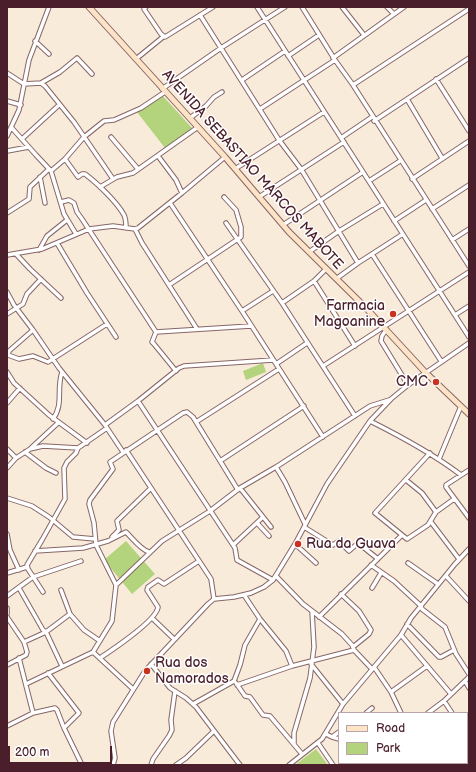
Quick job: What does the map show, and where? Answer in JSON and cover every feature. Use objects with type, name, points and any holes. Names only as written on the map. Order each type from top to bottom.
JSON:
[{"type":"main road","name":"AVENIDA SEBASTIAO MARCOS MABOTE","points":[[88,7],[225,157],[283,225],[385,328],[425,372],[469,414]]},
{"type":"street","points":[[7,136],[21,105],[29,60],[49,7]]},
{"type":"street","points":[[136,59],[163,37],[167,37],[213,7]]},
{"type":"street","points":[[257,7],[469,337]]},
{"type":"street","points":[[7,213],[29,199],[29,189],[40,177],[65,159],[84,137],[104,121],[114,120],[129,112],[141,108],[221,48],[285,7]]},
{"type":"street","points":[[302,7],[334,59],[469,266]]},
{"type":"street","points":[[342,7],[364,35]]},
{"type":"street","points":[[387,7],[394,14]]},
{"type":"street","points":[[260,109],[304,81],[364,35],[404,7]]},
{"type":"street","points":[[144,8],[163,37]]},
{"type":"street","points":[[352,85],[469,9]]},
{"type":"street","points":[[200,15],[280,140],[301,170],[358,263]]},
{"type":"street","points":[[288,56],[319,35]]},
{"type":"street","points":[[35,41],[49,54]]},
{"type":"street","points":[[242,80],[285,51]]},
{"type":"street","points":[[7,73],[24,84],[41,82],[60,72],[77,58],[92,74]]},
{"type":"street","points":[[374,121],[436,79],[469,59]]},
{"type":"street","points":[[436,79],[469,132]]},
{"type":"street","points":[[41,82],[74,122],[113,179]]},
{"type":"street","points":[[190,118],[206,106],[214,96],[222,92]]},
{"type":"street","points":[[407,99],[442,158]]},
{"type":"street","points":[[7,101],[21,105]]},
{"type":"street","points":[[22,139],[59,105]]},
{"type":"street","points":[[235,169],[324,112]]},
{"type":"street","points":[[341,138],[372,117]]},
{"type":"street","points":[[11,127],[50,170],[67,220],[76,234]]},
{"type":"street","points":[[100,187],[113,179],[127,175],[138,169],[198,127]]},
{"type":"street","points":[[111,137],[138,169]]},
{"type":"street","points":[[412,179],[469,141]]},
{"type":"street","points":[[259,197],[344,142]]},
{"type":"street","points":[[7,150],[29,147]]},
{"type":"street","points":[[158,156],[174,177],[182,193]]},
{"type":"street","points":[[7,255],[39,250],[89,229],[113,226],[135,229],[170,203],[225,157]]},
{"type":"street","points":[[65,159],[78,177],[85,174],[100,187],[124,216],[126,228]]},
{"type":"street","points":[[369,181],[400,161]]},
{"type":"street","points":[[283,225],[363,172]]},
{"type":"street","points":[[40,177],[45,203]]},
{"type":"street","points":[[432,209],[469,185]]},
{"type":"street","points":[[169,285],[237,240],[242,235],[237,213],[224,198]]},
{"type":"street","points":[[61,202],[72,200],[77,212],[156,332]]},
{"type":"street","points":[[394,221],[426,200]]},
{"type":"street","points":[[170,203],[323,437]]},
{"type":"street","points":[[309,252],[339,231],[383,204]]},
{"type":"street","points":[[39,250],[47,236],[67,220]]},
{"type":"street","points":[[226,223],[282,303],[355,416]]},
{"type":"street","points":[[135,229],[142,243],[197,329]]},
{"type":"street","points":[[452,240],[469,229]]},
{"type":"street","points":[[336,279],[403,234]]},
{"type":"street","points":[[57,243],[86,293],[116,337]]},
{"type":"street","points":[[16,254],[61,298]]},
{"type":"street","points":[[372,254],[441,361]]},
{"type":"street","points":[[282,303],[314,281],[326,269]]},
{"type":"street","points":[[323,366],[385,328],[408,311],[469,272]]},
{"type":"street","points":[[7,314],[23,304],[27,294],[41,279]]},
{"type":"street","points":[[314,281],[355,346]]},
{"type":"street","points":[[242,311],[273,291]]},
{"type":"street","points":[[7,292],[16,308],[62,372],[106,426],[151,488],[211,579],[214,599]]},
{"type":"street","points":[[455,315],[469,306]]},
{"type":"street","points":[[33,330],[9,351],[8,355],[18,359],[33,356],[48,362],[54,360],[107,324]]},
{"type":"street","points":[[156,332],[251,326]]},
{"type":"street","points":[[385,328],[381,341],[408,385]]},
{"type":"street","points":[[156,332],[152,342],[176,371]]},
{"type":"street","points":[[276,364],[308,343]]},
{"type":"street","points":[[115,764],[110,731],[113,722],[132,689],[151,664],[214,599],[244,595],[258,590],[273,580],[295,544],[333,474],[370,421],[390,399],[408,385],[441,361],[469,344]]},
{"type":"street","points":[[30,449],[44,446],[78,448],[87,443],[106,426],[184,366],[273,360]]},
{"type":"street","points":[[196,422],[279,369]]},
{"type":"street","points":[[7,372],[14,383],[53,419],[87,443]]},
{"type":"street","points":[[53,419],[58,413],[58,385],[62,372]]},
{"type":"street","points":[[7,403],[20,388]]},
{"type":"street","points":[[116,585],[162,541],[210,511],[239,489],[276,468],[355,416],[376,403],[390,399]]},
{"type":"street","points":[[138,401],[158,429],[233,545],[236,551],[237,560],[273,580]]},
{"type":"street","points":[[220,461],[304,406]]},
{"type":"street","points":[[440,459],[461,406]]},
{"type":"street","points":[[26,684],[93,652],[112,621],[116,585],[96,545],[94,523],[89,502],[113,469],[109,462],[158,429],[187,412],[191,414],[239,489],[271,527]]},
{"type":"street","points":[[370,421],[412,442],[440,459],[461,475]]},
{"type":"street","points":[[7,468],[16,458],[30,449],[58,423]]},
{"type":"street","points":[[7,573],[27,567],[65,496],[65,465],[76,453],[78,448]]},
{"type":"street","points":[[7,449],[9,454],[16,458]]},
{"type":"street","points":[[26,452],[46,468],[56,473]]},
{"type":"street","points":[[430,453],[376,511],[376,514],[407,539],[431,522],[436,512],[454,499]]},
{"type":"street","points":[[276,468],[285,482],[305,525],[333,546],[339,541],[349,551],[359,543],[378,559]]},
{"type":"street","points":[[468,515],[454,499],[446,485],[469,470]]},
{"type":"street","points":[[406,480],[422,493],[436,512]]},
{"type":"street","points":[[108,541],[120,530],[117,522],[151,488]]},
{"type":"street","points":[[7,498],[32,506],[53,520],[73,537],[95,539]]},
{"type":"street","points":[[233,545],[263,517]]},
{"type":"street","points":[[431,522],[459,559]]},
{"type":"street","points":[[257,523],[268,536]]},
{"type":"street","points":[[36,551],[77,549],[96,545],[126,532],[144,551],[149,552]]},
{"type":"street","points":[[7,534],[10,550],[19,570]]},
{"type":"street","points":[[319,616],[402,536]]},
{"type":"street","points":[[295,544],[316,563]]},
{"type":"street","points":[[338,712],[343,704],[401,635],[411,618],[438,584],[469,549]]},
{"type":"street","points":[[7,596],[33,577],[81,561]]},
{"type":"street","points":[[100,658],[123,642],[152,618],[158,610],[148,587],[158,580],[164,584],[199,561]]},
{"type":"street","points":[[408,563],[438,584]]},
{"type":"street","points":[[371,566],[394,581],[421,606],[422,609],[445,627],[454,650],[469,674]]},
{"type":"street","points":[[27,567],[43,592]]},
{"type":"street","points":[[372,588],[381,573]]},
{"type":"street","points":[[276,576],[295,597],[342,634],[353,649],[373,668],[391,692],[401,712]]},
{"type":"street","points":[[446,576],[469,601]]},
{"type":"street","points":[[19,588],[43,630],[46,632],[62,666]]},
{"type":"street","points":[[61,590],[70,614],[84,630],[100,641]]},
{"type":"street","points":[[236,685],[292,666],[312,663],[353,649],[372,630],[359,611],[341,594]]},
{"type":"street","points":[[244,595],[260,619],[286,651],[292,666]]},
{"type":"street","points":[[7,608],[7,615],[24,642],[27,653],[7,665]]},
{"type":"street","points":[[294,744],[294,733],[307,691],[312,663],[314,647],[312,611]]},
{"type":"street","points":[[24,642],[46,632],[70,614]]},
{"type":"street","points":[[152,618],[174,639]]},
{"type":"street","points":[[193,704],[234,681],[245,645],[260,619]]},
{"type":"street","points":[[408,624],[439,657],[441,658],[454,650]]},
{"type":"street","points":[[401,635],[451,694]]},
{"type":"street","points":[[93,652],[132,689]]},
{"type":"street","points":[[19,658],[33,713]]},
{"type":"street","points":[[312,663],[343,704]]},
{"type":"street","points":[[151,664],[165,682],[193,704],[240,765]]},
{"type":"street","points":[[391,692],[427,666]]},
{"type":"street","points":[[48,673],[79,713],[64,728]]},
{"type":"street","points":[[429,712],[444,701],[469,677]]},
{"type":"street","points":[[234,681],[245,696],[250,698],[262,715],[270,716],[302,754]]},
{"type":"street","points":[[465,681],[469,688]]},
{"type":"street","points":[[151,765],[153,759],[172,730],[171,720],[175,691]]},
{"type":"street","points":[[444,701],[451,712]]},
{"type":"street","points":[[7,726],[33,713],[55,708],[82,765]]},
{"type":"street","points":[[367,712],[372,708]]},
{"type":"street","points":[[289,765],[318,743],[326,734],[338,712]]},
{"type":"street","points":[[176,765],[186,758],[214,730]]},
{"type":"street","points":[[332,737],[338,733]]},
{"type":"street","points":[[326,734],[338,739]]},
{"type":"street","points":[[318,743],[332,765]]},
{"type":"green space","points":[[162,95],[193,129],[165,148],[137,112]]},
{"type":"green space","points":[[263,363],[266,372],[246,380],[243,371]]},
{"type":"green space","points":[[126,541],[155,574],[132,594],[104,560]]},
{"type":"green space","points":[[316,749],[328,765],[295,765]]},
{"type":"place","name":"Farmacia Magoanine","points":[[393,314]]},
{"type":"place","name":"CMC","points":[[436,382]]},
{"type":"place","name":"Rua da Guava","points":[[298,544]]},
{"type":"place","name":"Rua dos Namorados","points":[[147,671]]}]
